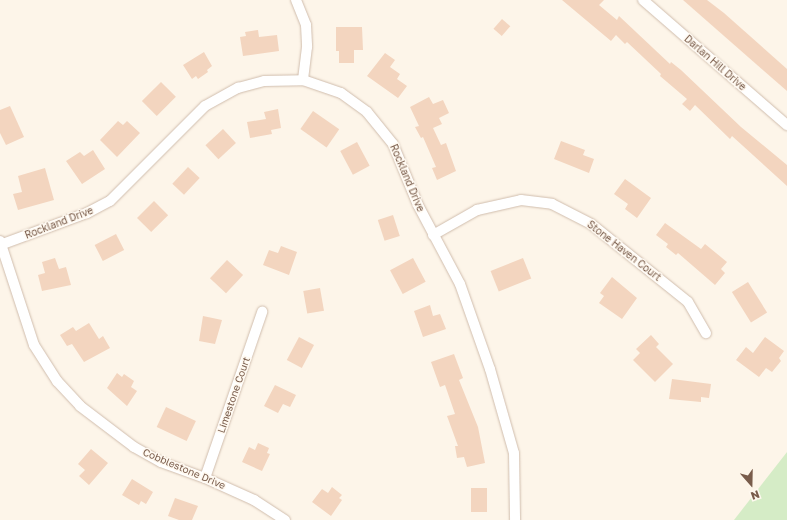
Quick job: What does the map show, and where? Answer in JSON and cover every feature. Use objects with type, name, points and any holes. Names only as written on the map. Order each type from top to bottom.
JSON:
[{"type":"street","points":[[296,0],[306,24],[307,47],[303,80]]},
{"type":"street","name":"Darlan Hill Drive","points":[[643,0],[787,125]]},
{"type":"street","name":"Rockland Drive","points":[[0,244],[87,213],[110,201],[205,106],[238,88],[264,81],[303,80],[341,93],[367,112],[393,144],[418,205],[460,284],[490,369],[514,453],[514,520]]},
{"type":"street","name":"Stone Haven Court","points":[[434,235],[477,210],[521,200],[552,204],[591,224],[688,302],[706,333]]},
{"type":"street","name":"Cobblestone Drive","points":[[0,244],[34,345],[57,381],[80,406],[134,447],[161,462],[205,478],[254,500],[285,520]]},
{"type":"street","name":"Limestone Court","points":[[205,478],[262,312]]},
{"type":"green space","points":[[787,452],[787,520],[734,520]]},
{"type":"building","points":[[562,0],[604,0],[599,5],[617,20],[619,16],[670,64],[671,62],[681,70],[741,127],[787,165],[787,186],[732,136],[730,139],[695,105],[690,111],[682,104],[687,99],[660,76],[661,74],[627,42],[625,44],[616,35],[611,41]]},
{"type":"building","points":[[683,0],[707,0],[724,13],[787,69],[787,91]]},
{"type":"building","points":[[502,19],[510,26],[502,36],[493,29]]},
{"type":"building","points":[[336,27],[362,27],[363,50],[354,50],[354,63],[339,63],[339,51],[336,51]]},
{"type":"building","points":[[258,30],[259,37],[277,35],[279,51],[243,56],[240,37],[246,36],[245,32]]},
{"type":"building","points":[[204,52],[212,66],[207,70],[208,72],[198,79],[196,76],[192,79],[183,65]]},
{"type":"building","points":[[385,53],[395,60],[390,67],[400,74],[397,79],[407,86],[398,98],[367,76]]},
{"type":"building","points":[[161,82],[176,97],[157,116],[142,101]]},
{"type":"building","points":[[429,97],[433,104],[443,100],[449,113],[439,118],[442,124],[433,128],[441,145],[446,143],[456,171],[437,180],[432,168],[436,167],[423,137],[421,138],[415,127],[419,126],[410,107]]},
{"type":"building","points":[[10,106],[24,137],[6,145],[0,133],[0,110]]},
{"type":"building","points":[[278,109],[281,128],[271,130],[272,134],[250,138],[247,122],[266,119],[264,112]]},
{"type":"building","points":[[313,111],[339,129],[327,147],[300,129]]},
{"type":"building","points":[[118,121],[123,125],[127,121],[140,133],[117,157],[100,140]]},
{"type":"building","points":[[223,129],[236,143],[218,159],[205,145]]},
{"type":"building","points":[[561,141],[585,150],[583,155],[594,159],[589,173],[554,159]]},
{"type":"building","points":[[357,142],[370,166],[353,175],[340,151]]},
{"type":"building","points":[[93,150],[105,169],[82,184],[66,161],[80,152],[84,156]]},
{"type":"building","points":[[188,167],[200,178],[184,195],[172,184]]},
{"type":"building","points":[[45,168],[54,200],[18,210],[13,194],[22,192],[18,176]]},
{"type":"building","points":[[625,179],[651,198],[637,218],[625,209],[628,204],[614,194]]},
{"type":"building","points":[[154,201],[168,215],[151,232],[137,218]]},
{"type":"building","points":[[393,215],[400,236],[385,241],[378,220]]},
{"type":"building","points":[[665,223],[701,249],[705,244],[727,262],[721,269],[725,273],[715,285],[678,253],[676,255],[666,247],[668,244],[656,235]]},
{"type":"building","points":[[116,234],[124,250],[103,261],[95,245]]},
{"type":"building","points":[[281,246],[297,252],[289,275],[263,265],[269,250],[278,253]]},
{"type":"building","points":[[55,258],[59,269],[66,267],[71,285],[42,291],[38,275],[45,273],[42,262]]},
{"type":"building","points":[[413,258],[426,282],[403,294],[390,270]]},
{"type":"building","points":[[523,258],[531,278],[499,292],[491,271]]},
{"type":"building","points":[[227,260],[243,275],[226,293],[210,278]]},
{"type":"building","points":[[612,277],[637,298],[622,319],[599,303],[604,296],[600,293]]},
{"type":"building","points":[[748,282],[767,313],[751,323],[732,292]]},
{"type":"building","points":[[320,288],[324,311],[307,314],[303,291]]},
{"type":"building","points":[[430,305],[433,316],[440,314],[446,329],[423,337],[414,311]]},
{"type":"building","points":[[203,316],[222,320],[215,344],[199,341]]},
{"type":"building","points":[[89,323],[99,339],[103,336],[110,348],[84,362],[72,344],[67,346],[60,335],[73,327],[76,331]]},
{"type":"building","points":[[651,335],[659,344],[656,347],[673,364],[655,382],[633,360],[640,353],[636,349]]},
{"type":"building","points":[[299,337],[314,345],[302,368],[287,360]]},
{"type":"building","points":[[765,337],[784,351],[779,358],[781,361],[772,372],[766,368],[759,377],[736,360],[746,347],[753,353]]},
{"type":"building","points":[[454,354],[463,378],[459,380],[478,427],[485,463],[467,467],[464,457],[457,458],[455,446],[458,446],[447,416],[455,414],[445,385],[440,387],[431,362]]},
{"type":"building","points":[[117,373],[122,377],[124,374],[134,381],[131,387],[137,391],[127,406],[107,388]]},
{"type":"building","points":[[672,379],[711,384],[709,398],[701,397],[701,402],[669,399]]},
{"type":"building","points":[[275,385],[296,395],[290,407],[283,404],[278,413],[264,406]]},
{"type":"building","points":[[166,407],[196,421],[187,441],[157,427]]},
{"type":"building","points":[[258,443],[269,448],[267,453],[270,454],[262,471],[242,462],[249,447],[255,450]]},
{"type":"building","points":[[91,449],[108,463],[89,485],[79,476],[85,470],[78,464]]},
{"type":"building","points":[[132,479],[153,492],[146,504],[141,501],[139,505],[122,495]]},
{"type":"building","points":[[332,487],[342,495],[339,498],[342,500],[331,516],[312,502],[322,489],[328,493]]},
{"type":"building","points":[[471,488],[487,488],[487,512],[471,512]]},
{"type":"building","points":[[175,498],[198,506],[192,520],[179,520],[168,516]]}]
